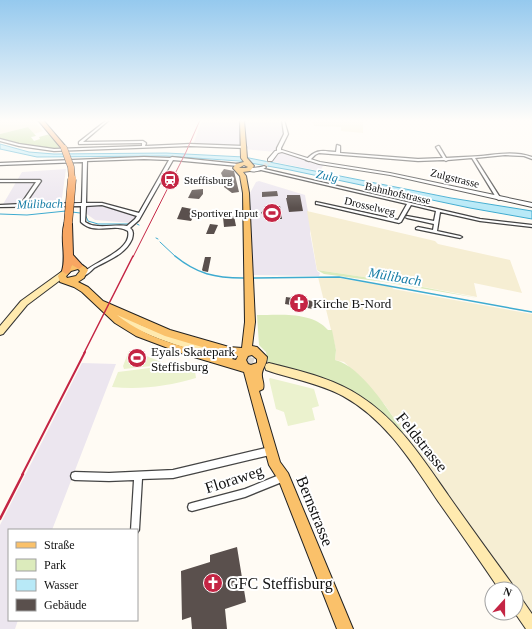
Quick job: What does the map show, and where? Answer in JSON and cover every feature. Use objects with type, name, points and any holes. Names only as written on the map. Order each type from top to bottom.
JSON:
[{"type":"highway","points":[[65,149],[70,162],[73,177],[67,241],[69,256],[65,272]]},
{"type":"highway","points":[[69,256],[82,270]]},
{"type":"main road","points":[[244,149],[250,351],[241,360],[255,367],[258,375],[264,406],[284,477]]},
{"type":"main road","points":[[0,332],[24,303],[65,272],[82,270]]},
{"type":"main road","points":[[44,288],[78,279],[82,270]]},
{"type":"main road","points":[[82,270],[88,292]]},
{"type":"main road","points":[[65,272],[62,278],[88,292],[116,320],[142,334],[183,349],[255,367]]},
{"type":"main road","points":[[100,304],[174,335],[229,351],[250,351],[263,359],[255,367]]},
{"type":"main road","points":[[100,304],[121,318],[146,330],[179,342],[229,357]]},
{"type":"main road","name":"Bernstrasse","points":[[255,367],[257,404],[270,451],[277,470],[284,477],[345,629]]},
{"type":"main road","name":"Feldstrasse","points":[[255,367],[320,382],[340,390],[366,406],[383,420],[413,454],[500,581]]},
{"type":"main road","points":[[524,614],[532,626]]},
{"type":"street","points":[[42,149],[90,149]]},
{"type":"street","points":[[439,149],[446,160]]},
{"type":"street","points":[[270,160],[279,151]]},
{"type":"street","name":"Zulgstrasse","points":[[279,151],[324,164],[401,176],[499,199],[532,205]]},
{"type":"street","points":[[308,160],[317,152],[418,160],[446,160],[510,154],[532,158]]},
{"type":"street","points":[[84,161],[85,182],[82,213],[83,222],[89,226],[127,228],[136,222],[172,158]]},
{"type":"street","points":[[0,164],[172,158],[262,168]]},
{"type":"street","points":[[472,158],[499,199]]},
{"type":"street","name":"Bahnhofstrasse","points":[[262,168],[409,205],[489,222],[532,226]]},
{"type":"street","points":[[0,181],[39,181],[22,206]]},
{"type":"street","points":[[0,206],[83,204],[108,205],[140,215]]},
{"type":"street","name":"Drosselweg","points":[[317,204],[399,222],[409,205]]},
{"type":"street","points":[[435,232],[438,211]]},
{"type":"street","points":[[406,217],[436,223]]},
{"type":"street","points":[[82,270],[110,258],[124,249],[131,234],[127,228]]},
{"type":"street","points":[[418,228],[460,237]]},
{"type":"street","points":[[74,476],[138,476],[178,473],[270,451]]},
{"type":"street","points":[[135,529],[138,476]]},
{"type":"street","name":"Floraweg","points":[[192,507],[245,493],[284,477]]},
{"type":"shaded area","points":[[248,149],[280,149],[279,151],[324,164],[320,171],[269,161],[276,152]]},
{"type":"shaded area","points":[[66,169],[61,205],[2,206],[22,172]]},
{"type":"shaded area","points":[[259,181],[305,195],[311,229],[310,233],[317,271],[320,273],[319,276],[253,275],[250,193],[256,182]]},
{"type":"shaded area","points":[[87,205],[108,206],[138,216],[131,223],[95,220],[84,212]]},
{"type":"shaded area","points":[[307,211],[435,241],[438,244],[510,260],[522,293],[474,283],[477,297],[397,282],[317,270]]},
{"type":"shaded area","points":[[318,277],[339,278],[392,287],[393,289],[532,314],[532,619],[524,608],[524,581],[506,581],[385,405],[362,379],[344,362],[335,360],[336,350]]},
{"type":"shaded area","points":[[82,363],[116,364],[52,529],[8,529],[8,621],[18,621],[15,629],[0,629],[0,525]]},
{"type":"green space","points":[[317,270],[397,282],[478,298],[384,282],[324,274]]},
{"type":"green space","points":[[257,315],[294,315],[304,317],[321,324],[328,330],[332,330],[336,350],[335,360],[345,364],[355,371],[374,390],[404,433],[397,429],[371,405],[268,363],[266,352],[259,345]]},
{"type":"green space","name":"Eyals Skatepark Steffisburg","points":[[132,350],[161,362],[161,365],[124,369],[123,366],[128,353]]},
{"type":"green space","points":[[165,366],[187,368],[195,371],[196,378],[155,387],[112,387],[118,372]]},
{"type":"green space","points":[[270,378],[314,389],[319,406],[312,408],[315,420],[288,426],[284,412],[276,409]]},
{"type":"water","name":"Zulg","points":[[2,149],[19,149],[29,152],[54,154],[166,153],[244,157],[451,198],[532,211],[532,219],[470,208],[290,170],[239,161],[166,156],[37,157]]},
{"type":"building","points":[[224,169],[234,171],[239,192],[232,193],[224,187],[224,180],[221,173]]},
{"type":"building","points":[[203,189],[203,194],[199,199],[188,198],[192,190]]},
{"type":"building","points":[[277,191],[278,196],[262,197],[262,192]]},
{"type":"building","points":[[287,195],[300,195],[303,211],[289,212],[286,198]]},
{"type":"building","name":"Sportiver Input","points":[[266,206],[280,206],[282,219],[265,219],[264,215],[261,213]]},
{"type":"building","points":[[182,207],[197,210],[191,221],[177,219]]},
{"type":"building","points":[[234,216],[236,226],[224,227],[223,217]]},
{"type":"building","points":[[210,224],[218,225],[214,234],[206,234]]},
{"type":"building","points":[[205,257],[211,257],[208,272],[202,270]]},
{"type":"building","name":"Kirche B-Nord","points":[[286,297],[313,301],[313,309],[285,304]]},
{"type":"building","name":"GFC Steffisburg","points":[[237,547],[246,602],[225,609],[227,629],[192,629],[191,617],[182,620],[181,571],[210,562],[210,555]]},
{"type":"waterway","name":"Mülibach","points":[[0,214],[27,215],[66,211]]},
{"type":"waterway","name":"Mülibach","points":[[72,212],[80,213]]},
{"type":"waterway","name":"Mülibach","points":[[85,214],[88,221],[98,224],[129,224]]},
{"type":"waterway","name":"Mülibach","points":[[160,242],[176,257]]},
{"type":"waterway","name":"Mülibach","points":[[175,256],[191,267],[207,274],[243,278]]},
{"type":"waterway","name":"Mülibach","points":[[253,278],[339,277],[532,312]]},
{"type":"tunnel","points":[[264,167],[270,160]]},
{"type":"tunnel","points":[[229,357],[265,366]]},
{"type":"railway","points":[[133,257],[187,149]]},
{"type":"railway","points":[[84,353],[133,256]]},
{"type":"railway","points":[[22,475],[85,352]]},
{"type":"railway","points":[[0,519],[23,474]]},
{"type":"place","name":"Steffisburg","points":[[170,180]]},
{"type":"place","name":"Sportiver Input","points":[[272,213]]},
{"type":"place","name":"Kirche B-Nord","points":[[299,303]]},
{"type":"place","name":"Eyals Skatepark Steffisburg","points":[[137,358]]},
{"type":"place","name":"GFC Steffisburg","points":[[213,583]]}]
